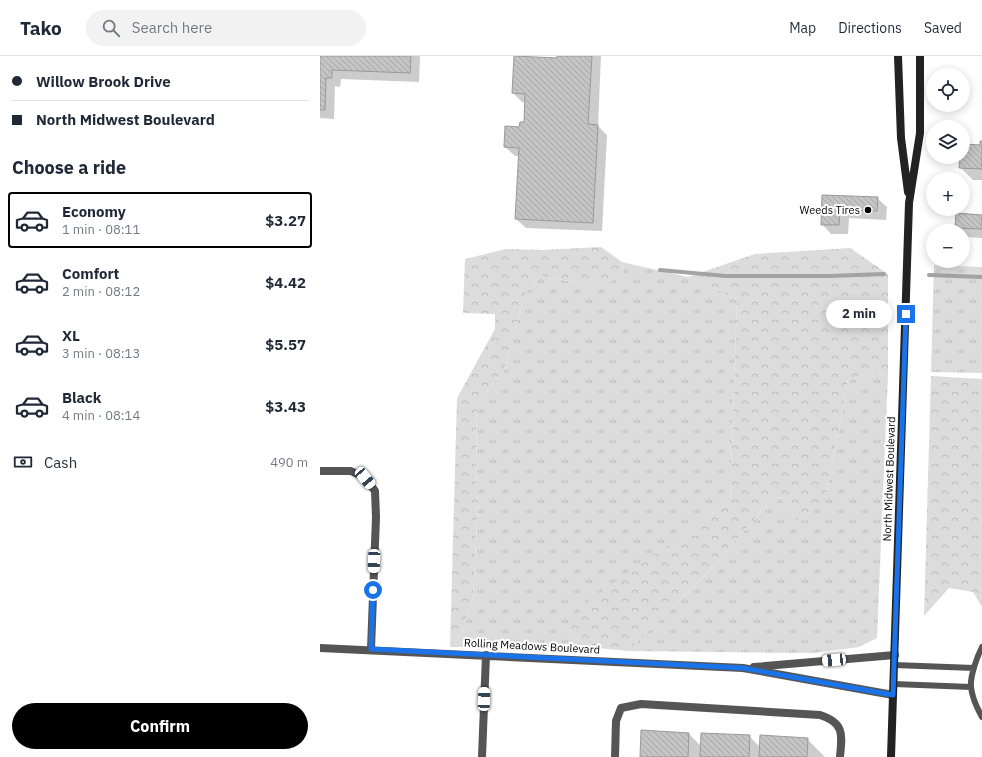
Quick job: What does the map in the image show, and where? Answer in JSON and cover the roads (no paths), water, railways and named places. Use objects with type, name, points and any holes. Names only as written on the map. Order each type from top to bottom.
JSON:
[{"type":"main road","name":"North Midwest Boulevard","points":[[898,56],[901,138],[909,203]]},
{"type":"main road","name":"North Midwest Boulevard","points":[[891,757],[909,203],[920,133],[920,56]]},
{"type":"street","points":[[320,471],[351,472],[365,478],[375,491],[376,517],[371,649]]},
{"type":"street","name":"Rolling Meadows Boulevard","points":[[320,648],[371,649],[743,668],[893,695]]},
{"type":"street","points":[[482,757],[486,655]]},
{"type":"street","name":"Rolling Meadows Boulevard","points":[[743,668],[895,655]]},
{"type":"street","points":[[615,757],[616,721],[621,708],[641,704],[820,715],[832,718],[842,732],[840,757]]},
{"type":"lane","points":[[982,647],[974,668],[971,687],[977,708],[982,717]]},
{"type":"lane","points":[[894,665],[974,668]]},
{"type":"lane","points":[[894,684],[971,687]]},
{"type":"waterway","points":[[660,270],[726,276],[830,276],[884,274]]},
{"type":"waterway","points":[[929,275],[982,277]]},
{"type":"place","name":"Weeds Tires","points":[[868,210]]}]
